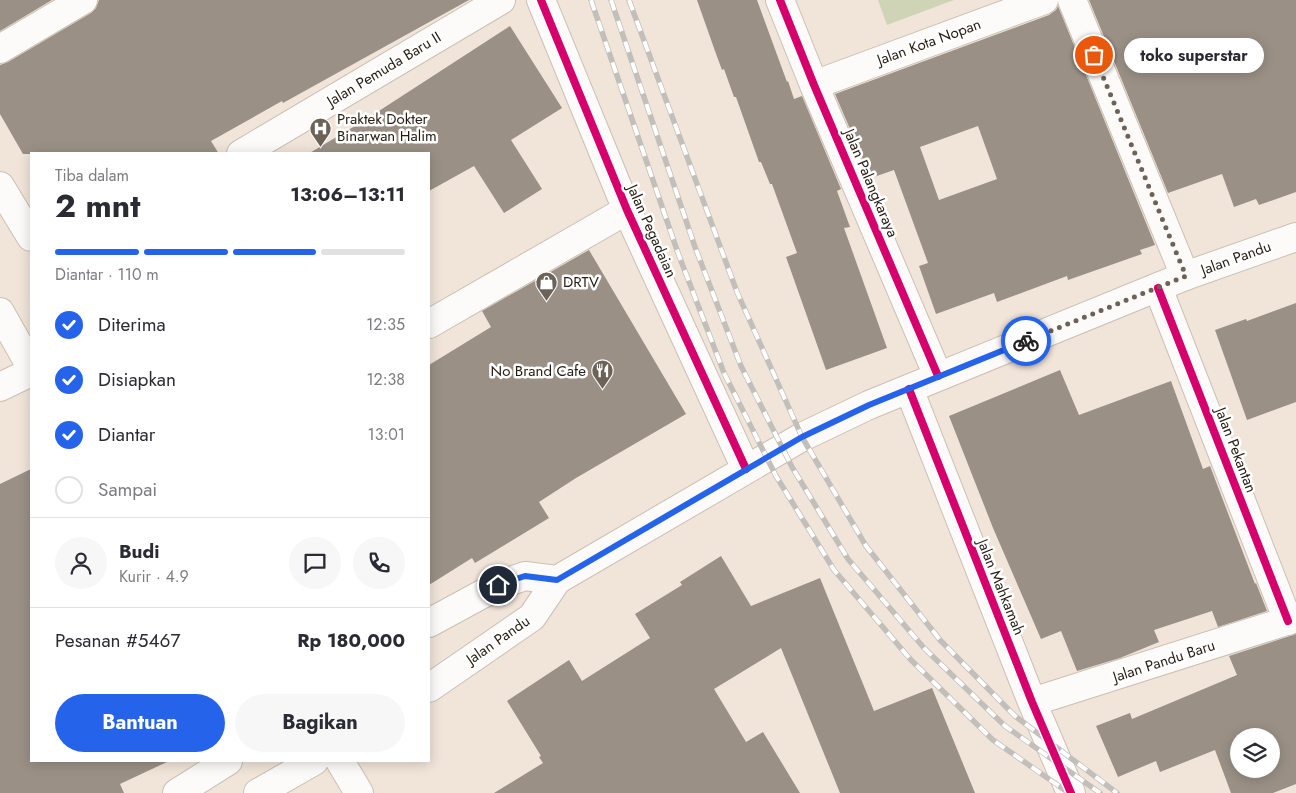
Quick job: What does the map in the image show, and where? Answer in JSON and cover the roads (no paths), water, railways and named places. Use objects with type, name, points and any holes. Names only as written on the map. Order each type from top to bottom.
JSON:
[{"type":"street","points":[[0,49],[83,0]]},
{"type":"street","name":"Jalan Pemuda Baru II","points":[[244,152],[501,0]]},
{"type":"street","name":"Jalan Pegadaian","points":[[541,0],[627,210],[746,469]]},
{"type":"street","name":"Jalan Palangkaraya","points":[[780,0],[814,85],[938,376]]},
{"type":"street","name":"Jalan Kota Nopan","points":[[814,85],[1044,0]]},
{"type":"street","points":[[1072,0],[1186,276]]},
{"type":"street","points":[[0,186],[30,235]]},
{"type":"street","points":[[430,323],[627,210]]},
{"type":"street","name":"Jalan Pandu","points":[[430,687],[532,617],[557,580],[810,433],[869,405],[938,376],[1186,276],[1296,236]]},
{"type":"street","name":"Jalan Pekantan","points":[[1158,288],[1292,620]]},
{"type":"street","points":[[0,312],[30,365]]},
{"type":"street","points":[[0,387],[30,372]]},
{"type":"street","name":"Jalan Mahkamah","points":[[909,389],[1032,702],[1071,793]]},
{"type":"street","points":[[430,622],[498,585],[525,576],[557,580]]},
{"type":"street","name":"Jalan Pandu Baru","points":[[1032,702],[1292,620]]},
{"type":"street","points":[[177,793],[226,762]]},
{"type":"street","points":[[258,793],[312,762]]},
{"type":"street","points":[[341,762],[359,793]]},
{"type":"railway","points":[[591,0],[678,253],[724,373],[776,476],[834,570],[911,660],[993,740],[1069,793]]},
{"type":"railway","points":[[611,0],[695,247],[741,366],[792,467],[848,559],[924,648],[1005,726],[1100,793]]},
{"type":"railway","points":[[629,0],[737,292],[802,437],[866,546],[940,640],[1015,716],[1117,793]]},
{"type":"place","name":"toko superstar","points":[[1094,55]]},
{"type":"place","name":"Praktek Dokter Binarwan Halim","points":[[321,147]]},
{"type":"place","name":"DRTV","points":[[547,301]]},
{"type":"place","name":"No Brand Cafe","points":[[602,390]]}]
